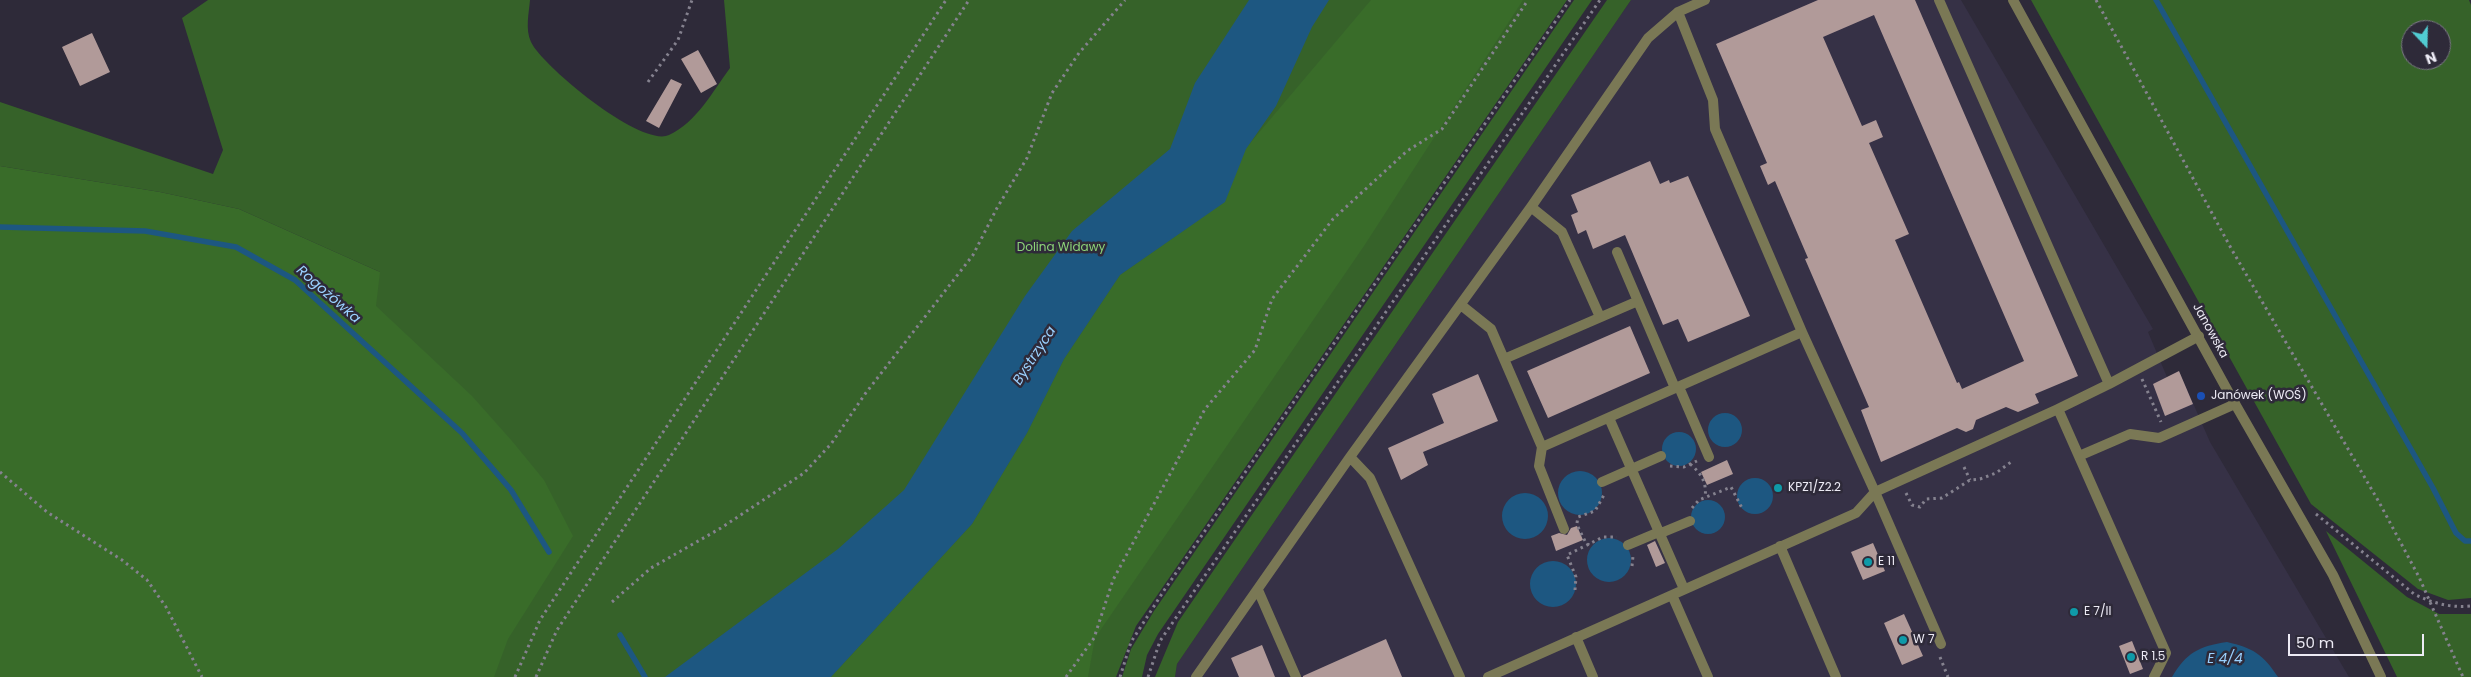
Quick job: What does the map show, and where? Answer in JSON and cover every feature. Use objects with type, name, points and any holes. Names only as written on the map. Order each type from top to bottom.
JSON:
[{"type":"street","points":[[1196,677],[1350,457],[1532,207],[1648,38],[1678,12],[1705,0]]},
{"type":"street","points":[[1939,0],[2109,384]]},
{"type":"street","name":"Janowska","points":[[2013,0],[2236,404],[2333,575],[2381,677]]},
{"type":"street","points":[[1678,12],[1713,100],[1715,129],[1802,332],[1875,492],[1941,644]]},
{"type":"street","points":[[1532,207],[1562,232],[1600,317]]},
{"type":"street","points":[[1617,252],[1709,456]]},
{"type":"street","points":[[1504,359],[1638,300]]},
{"type":"street","points":[[1461,305],[1491,329],[1542,447],[1539,466],[1564,529]]},
{"type":"street","points":[[1542,447],[1802,332]]},
{"type":"street","points":[[1488,677],[1856,513],[1875,492],[2058,409],[2138,370],[2199,336]]},
{"type":"street","points":[[2079,456],[2130,434],[2159,438],[2236,404]]},
{"type":"street","points":[[2058,409],[2166,653],[2154,677]]},
{"type":"street","points":[[1609,418],[1684,589]]},
{"type":"street","points":[[1602,482],[1661,456]]},
{"type":"street","points":[[1350,457],[1370,478],[1460,677]]},
{"type":"street","points":[[1628,545],[1690,521]]},
{"type":"street","points":[[1780,546],[1836,677]]},
{"type":"street","points":[[1258,590],[1296,677]]},
{"type":"street","points":[[1672,595],[1708,677]]},
{"type":"street","points":[[1576,638],[1593,677]]},
{"type":"path","points":[[648,82],[678,40],[692,0]]},
{"type":"path","points":[[515,677],[540,620],[946,0]]},
{"type":"path","points":[[536,677],[557,630],[969,0]]},
{"type":"path","points":[[612,602],[651,568],[721,528],[804,474],[831,444],[871,386],[973,255],[997,208],[1027,158],[1052,93],[1079,53],[1125,0]]},
{"type":"path","points":[[1066,677],[1094,638],[1113,580],[1205,409],[1255,350],[1272,298],[1333,218],[1407,151],[1442,129],[1528,0]]},
{"type":"path","points":[[1120,677],[1131,642],[1165,590],[1570,0]]},
{"type":"path","points":[[1148,677],[1160,641],[1600,0]]},
{"type":"path","points":[[2096,0],[2232,250],[2379,502],[2431,602],[2463,677]]},
{"type":"path","points":[[2138,370],[2166,434]]},
{"type":"path","points":[[1900,480],[1910,503],[1914,507],[1920,507],[1926,498],[1942,498],[1970,480],[1988,476],[2011,462]]},
{"type":"path","points":[[1690,464],[1700,473],[1706,487],[1705,498]]},
{"type":"path","points":[[0,472],[47,512],[122,560],[147,580],[166,607],[202,677]]},
{"type":"path","points":[[1577,523],[1578,517],[1590,514],[1599,507],[1604,494],[1602,482]]},
{"type":"path","points":[[1690,521],[1690,512],[1694,504],[1731,487],[1743,510]]},
{"type":"path","points":[[2298,512],[2312,512],[2414,594],[2431,602],[2459,607],[2471,606]]},
{"type":"path","points":[[1575,590],[1576,577],[1567,555],[1590,545],[1596,540],[1610,535],[1618,537],[1628,545],[1633,557],[1632,566]]},
{"type":"path","points":[[1941,644],[1937,650],[1948,677]]},
{"type":"shaded area","points":[[1631,0],[1961,0],[2153,329],[2148,332],[2167,377],[2179,371],[2210,442],[2349,677],[1175,677],[1177,664]]},
{"type":"green space","name":"Dolina Widawy","points":[[208,0],[530,0],[528,32],[531,42],[539,54],[594,103],[617,118],[656,136],[669,135],[688,123],[703,106],[730,68],[724,0],[1567,0],[1136,626],[1116,677],[0,677],[0,194],[380,272],[239,209],[160,192],[0,166],[0,102],[213,174],[223,150],[182,18]],"holes":[[[1374,229],[1094,638],[1090,663],[1093,638]]]},
{"type":"green space","points":[[1371,0],[1523,0],[1364,246],[1095,638],[1088,677],[831,677],[972,524],[1027,433],[1064,359],[1120,275],[1224,202],[1246,148]]},
{"type":"green space","points":[[1574,0],[1592,0],[1158,634],[1147,655],[1142,677],[1122,677],[1131,649],[1154,611]]},
{"type":"green space","points":[[1607,0],[1631,0],[1177,664],[1175,677],[1155,677],[1178,622]]},
{"type":"green space","points":[[2031,0],[2469,0],[2471,5],[2471,598],[2448,600],[2418,589],[2311,504]]},
{"type":"green space","points":[[0,166],[160,192],[239,209],[380,272],[376,306],[472,396],[512,441],[544,480],[573,536],[508,639],[494,677],[0,677]]},
{"type":"green space","points":[[2326,531],[2407,597],[2439,614],[2471,614],[2471,677],[2397,677]]},
{"type":"water","name":"Bystrzyca","points":[[1249,0],[1329,0],[1312,27],[1276,106],[1246,149],[1225,202],[1120,275],[1064,359],[1027,433],[972,524],[831,677],[665,677],[838,549],[904,490],[1025,296],[1072,231],[1170,149],[1195,83]]},
{"type":"water","points":[[1725,413],[1732,414],[1737,418],[1741,423],[1741,437],[1737,442],[1732,446],[1725,447],[1718,446],[1713,442],[1709,437],[1708,430],[1709,423],[1713,418],[1718,414]]},
{"type":"water","points":[[1679,432],[1691,437],[1696,449],[1691,461],[1679,466],[1667,461],[1662,449],[1667,437]]},
{"type":"water","points":[[1584,471],[1596,477],[1601,485],[1601,501],[1596,509],[1588,514],[1576,515],[1564,509],[1559,501],[1558,489],[1564,477],[1572,472]]},
{"type":"water","points":[[1755,478],[1767,484],[1773,496],[1767,508],[1755,514],[1743,508],[1737,496],[1743,484]]},
{"type":"water","points":[[1521,493],[1529,493],[1538,497],[1544,503],[1548,516],[1544,529],[1538,535],[1529,539],[1521,539],[1512,535],[1506,529],[1502,520],[1502,512],[1506,503],[1512,497]]},
{"type":"water","points":[[1708,500],[1720,505],[1725,517],[1720,529],[1708,534],[1696,529],[1691,517],[1696,505]]},
{"type":"water","points":[[1613,538],[1625,544],[1630,551],[1630,569],[1625,576],[1618,581],[1605,582],[1597,579],[1590,572],[1587,556],[1590,548],[1597,541]]},
{"type":"water","points":[[1549,561],[1557,561],[1566,565],[1572,571],[1576,584],[1572,597],[1566,603],[1557,607],[1549,607],[1540,603],[1534,597],[1530,588],[1530,580],[1534,571],[1540,565]]},
{"type":"water","name":"E 4/4","points":[[2227,642],[2257,653],[2278,677],[2172,677],[2188,656],[2194,652]]},
{"type":"building","points":[[1818,0],[1915,0],[2078,376],[2035,394],[2039,403],[2018,412],[2006,407],[1976,420],[1973,429],[1966,432],[1957,428],[1881,462],[1861,410],[1869,407],[1805,259],[1808,258],[1775,181],[1768,185],[1760,166],[1767,163],[1716,44]],"holes":[[[1874,15],[2024,361],[1962,389],[1959,382],[1957,383],[1895,240],[1909,234],[1869,143],[1883,137],[1876,120],[1862,126],[1823,37]]]},
{"type":"building","points":[[92,33],[110,72],[80,86],[62,47]]},
{"type":"building","points":[[698,50],[717,84],[701,93],[681,59]]},
{"type":"building","points":[[671,79],[682,84],[659,128],[646,121]]},
{"type":"building","points":[[1650,161],[1660,184],[1669,180],[1670,183],[1688,176],[1750,316],[1688,342],[1678,319],[1663,325],[1625,235],[1593,249],[1586,230],[1578,234],[1571,215],[1578,212],[1571,195]]},
{"type":"building","points":[[1630,326],[1650,373],[1548,418],[1527,371]]},
{"type":"building","points":[[2179,371],[2193,404],[2165,416],[2153,384]]},
{"type":"building","points":[[1478,374],[1498,421],[1423,452],[1428,465],[1401,480],[1388,448],[1444,423],[1432,394]]},
{"type":"building","points":[[1727,460],[1733,474],[1707,485],[1701,472]]},
{"type":"building","points":[[1577,526],[1583,540],[1556,551],[1551,536],[1559,533],[1567,535],[1571,528]]},
{"type":"building","points":[[1655,541],[1665,563],[1656,567],[1647,545]]},
{"type":"building","name":"E 11","points":[[1873,543],[1885,571],[1863,580],[1851,552]]},
{"type":"building","name":"W 7","points":[[1904,614],[1923,656],[1902,665],[1884,623]]},
{"type":"building","points":[[1386,639],[1402,677],[1303,677],[1303,676]]},
{"type":"building","name":"R 1.5","points":[[2132,641],[2143,669],[2130,674],[2119,646]]},
{"type":"building","points":[[1262,645],[1275,677],[1239,677],[1231,658]]},
{"type":"waterway","points":[[2156,0],[2433,488],[2456,533],[2465,541],[2471,541]]},
{"type":"waterway","name":"Rogożówka","points":[[0,227],[145,231],[236,247],[295,280],[462,433],[511,490],[549,552]]},
{"type":"waterway","name":"Rogożówka","points":[[620,635],[645,677]]},
{"type":"place","name":"Janówek (WOŚ)","points":[[2201,396]]},
{"type":"place","name":"KPZ1/Z2.2","points":[[1778,488]]},
{"type":"place","name":"E 11","points":[[1868,562]]},
{"type":"place","name":"E 7/II","points":[[2074,612]]},
{"type":"place","name":"W 7","points":[[1903,640]]},
{"type":"place","name":"R 1.5","points":[[2131,657]]}]
